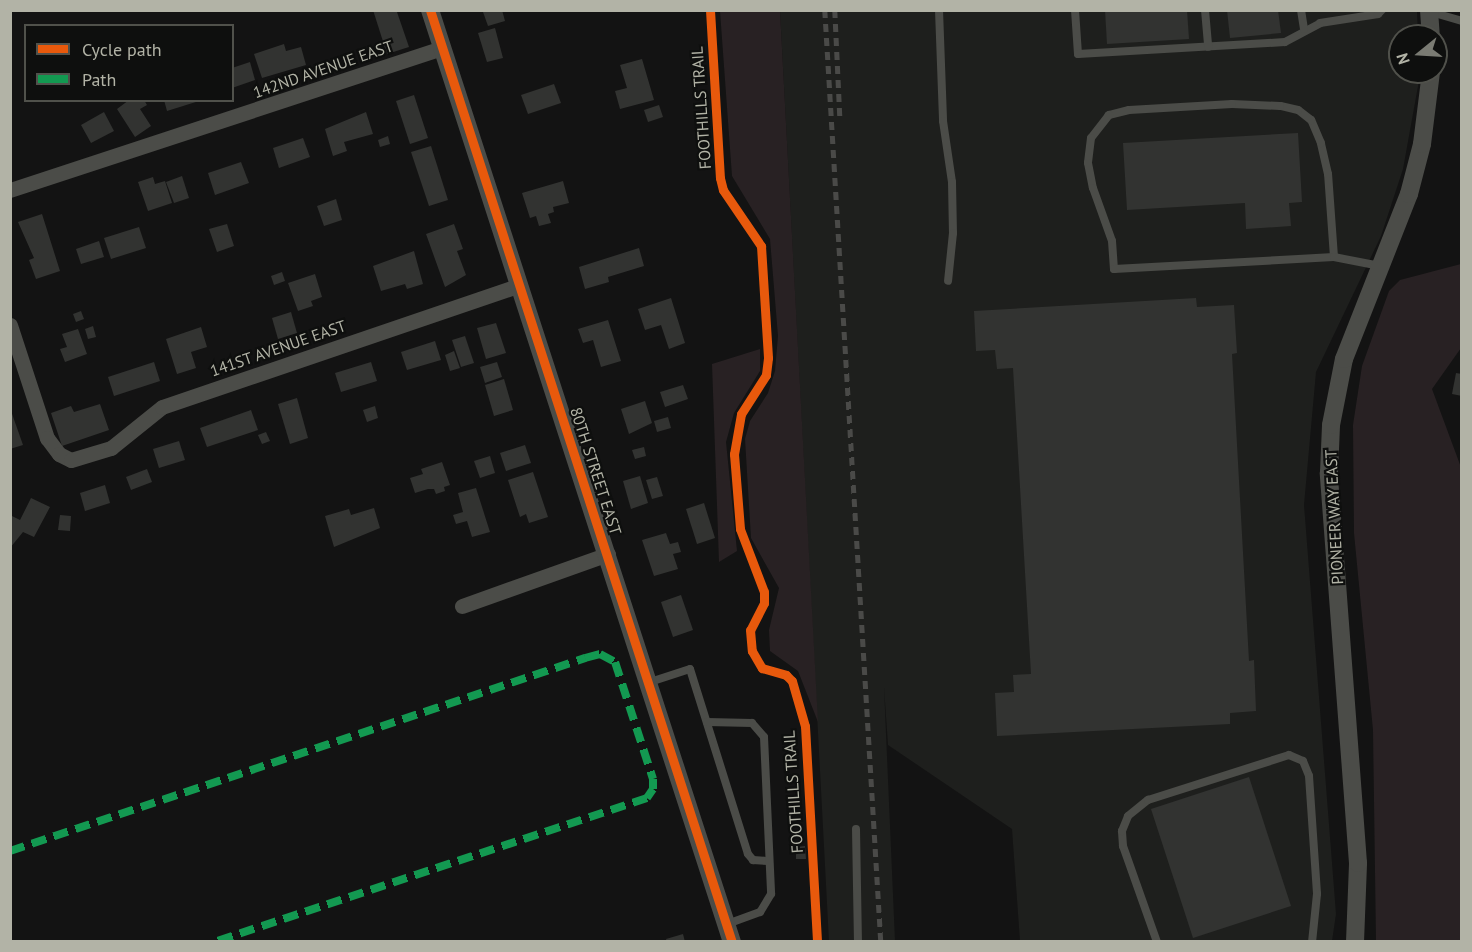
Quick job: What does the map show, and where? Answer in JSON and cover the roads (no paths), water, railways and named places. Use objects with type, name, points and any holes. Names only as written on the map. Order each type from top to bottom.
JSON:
[{"type":"street","name":"80TH STREET EAST","points":[[430,10],[650,682],[732,942]]},
{"type":"street","name":"142ND AVENUE EAST","points":[[10,190],[442,48]]},
{"type":"street","name":"PIONEER WAY EAST","points":[[1355,942],[1358,863],[1329,473],[1330,435],[1344,359],[1412,184],[1427,112],[1430,84]]},
{"type":"street","name":"141ST AVENUE EAST","points":[[10,325],[47,438],[59,454],[71,460],[111,448],[162,407],[520,285]]},
{"type":"street","points":[[462,606],[608,554]]},
{"type":"lane","points":[[939,10],[943,121],[952,182],[953,233],[948,281]]},
{"type":"lane","points":[[1075,10],[1078,54],[1285,42],[1304,29],[1382,10]]},
{"type":"lane","points":[[1205,10],[1208,47]]},
{"type":"lane","points":[[1301,10],[1304,29]]},
{"type":"lane","points":[[1429,11],[1461,21]]},
{"type":"lane","points":[[1334,257],[1328,174],[1321,142],[1311,120],[1298,110],[1232,104],[1129,110],[1109,116],[1091,138],[1088,163],[1093,188],[1112,241],[1114,269],[1334,257],[1381,266]]},
{"type":"lane","points":[[650,682],[690,669],[748,854],[753,860],[769,861]]},
{"type":"lane","points":[[707,722],[752,723],[762,731],[771,894],[765,908],[727,924]]},
{"type":"lane","points":[[1157,942],[1124,846],[1122,831],[1128,816],[1148,800],[1289,755],[1303,761],[1309,776],[1317,894],[1312,942]]},
{"type":"lane","points":[[856,829],[858,942]]},
{"type":"railway","points":[[825,10],[881,942]]},
{"type":"railway","points":[[835,10],[840,116]]}]
